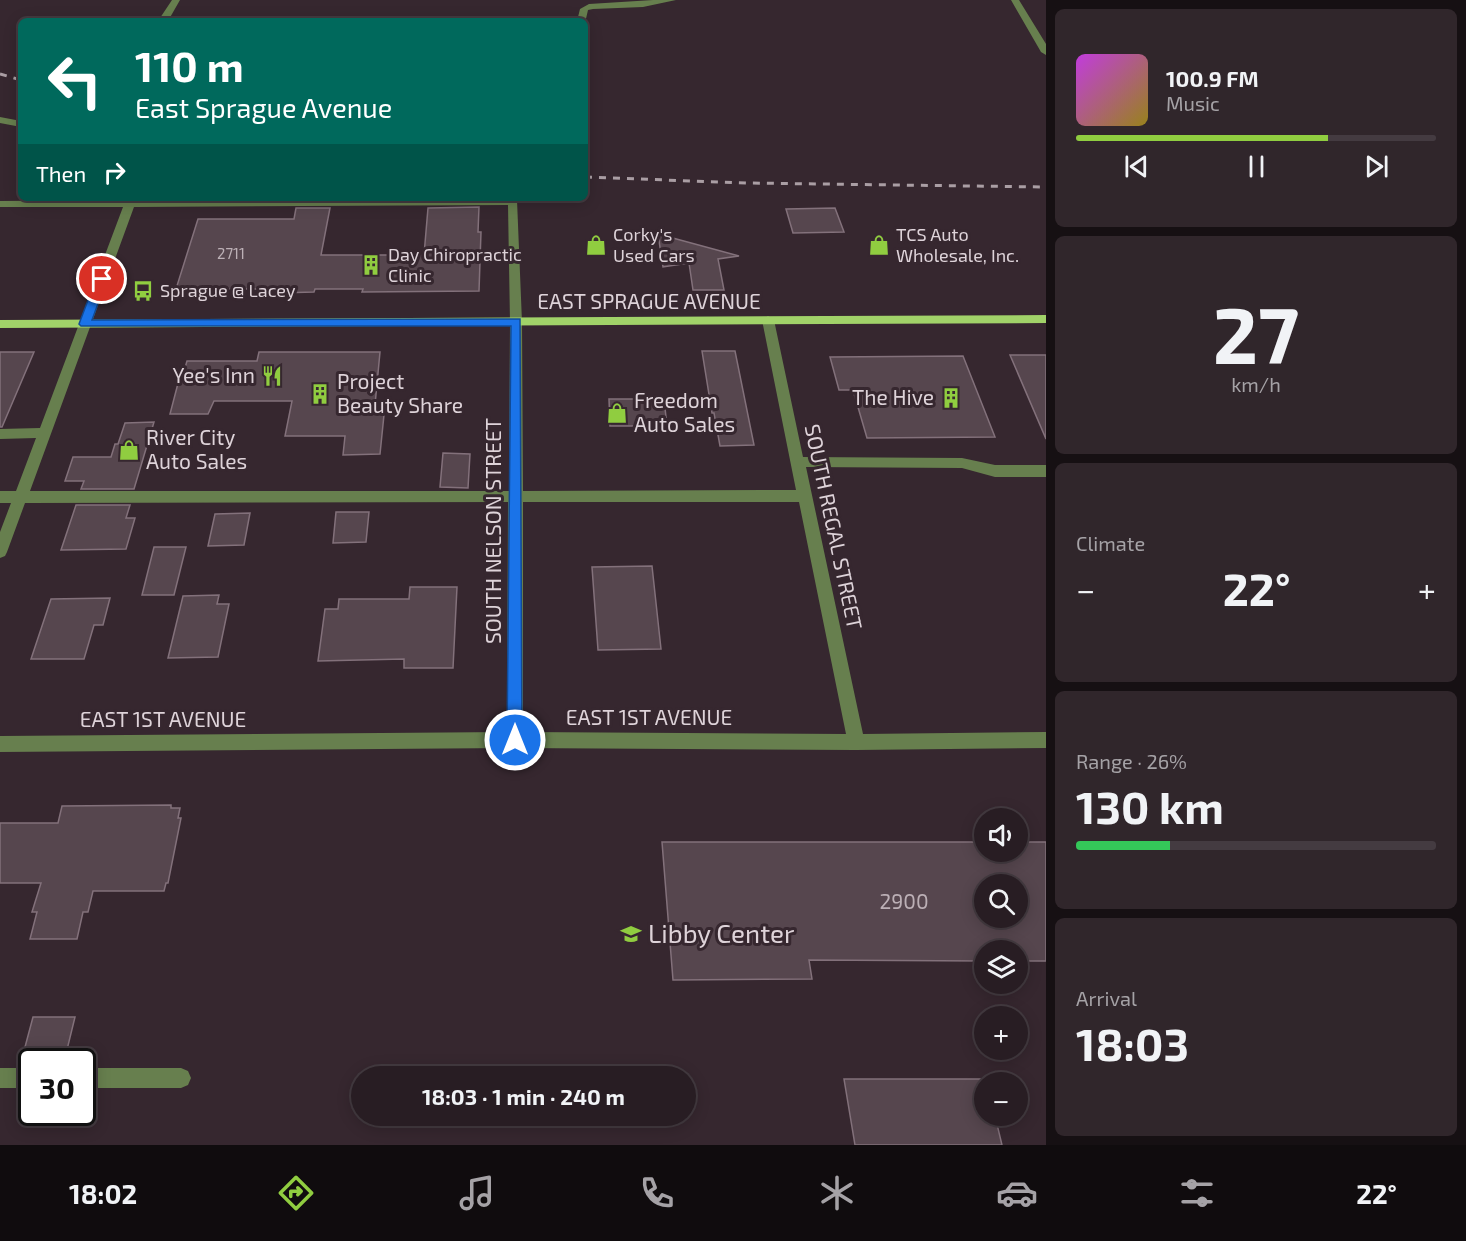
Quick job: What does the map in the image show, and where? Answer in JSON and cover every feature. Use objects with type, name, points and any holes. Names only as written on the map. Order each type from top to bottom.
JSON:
[{"type":"main road","name":"EAST SPRAGUE AVENUE","points":[[0,324],[1046,319]]},
{"type":"street","points":[[165,18],[176,0]]},
{"type":"street","points":[[582,18],[584,9],[592,6],[643,4],[672,0]]},
{"type":"street","points":[[1015,0],[1046,52]]},
{"type":"street","points":[[0,120],[18,123]]},
{"type":"street","points":[[0,204],[131,201],[0,552]]},
{"type":"street","name":"SOUTH NELSON STREET","points":[[131,201],[513,202],[516,322],[515,740]]},
{"type":"street","name":"SOUTH REGAL STREET","points":[[768,321],[856,742]]},
{"type":"street","points":[[0,434],[44,433]]},
{"type":"street","points":[[798,462],[962,463],[995,471],[1046,471]]},
{"type":"street","points":[[0,497],[805,496]]},
{"type":"street","name":"EAST 1ST AVENUE","points":[[0,744],[515,740],[856,742],[1046,740]]},
{"type":"street","points":[[0,1078],[18,1078]]},
{"type":"street","points":[[96,1078],[181,1078]]},
{"type":"building","points":[[479,207],[478,232],[481,232],[479,291],[362,292],[363,289],[315,289],[314,292],[278,293],[279,289],[176,289],[198,219],[294,219],[296,208],[330,208],[321,255],[424,255],[428,208]]},
{"type":"building","points":[[835,208],[844,232],[793,233],[786,209]]},
{"type":"building","points":[[658,234],[739,256],[718,259],[724,290],[693,290],[689,263],[663,267]]},
{"type":"building","points":[[702,351],[735,351],[754,445],[720,446]]},
{"type":"building","points":[[0,352],[34,352],[2,427],[0,427]]},
{"type":"building","points":[[259,352],[380,352],[375,405],[385,405],[380,454],[343,455],[345,436],[285,436],[292,401],[214,401],[208,414],[170,414],[182,368],[185,368],[187,361],[257,361]]},
{"type":"building","points":[[1010,355],[1046,355],[1046,439]]},
{"type":"building","name":"The Hive","points":[[963,356],[995,437],[867,438],[853,390],[839,390],[830,357]]},
{"type":"building","points":[[609,399],[664,399],[667,426],[610,426]]},
{"type":"building","name":"River City Auto Sales","points":[[154,422],[134,489],[81,489],[84,481],[65,481],[73,457],[111,457],[125,423]]},
{"type":"building","points":[[443,453],[470,454],[468,488],[440,487]]},
{"type":"building","points":[[76,505],[130,505],[126,518],[135,518],[126,549],[61,550]]},
{"type":"building","points":[[336,512],[369,512],[366,542],[333,543]]},
{"type":"building","points":[[250,513],[244,545],[208,546],[215,514]]},
{"type":"building","points":[[154,547],[186,547],[174,595],[142,595]]},
{"type":"building","points":[[652,566],[661,649],[598,650],[592,567]]},
{"type":"building","points":[[410,587],[457,587],[453,668],[404,668],[404,659],[318,661],[325,609],[338,609],[339,599],[409,599]]},
{"type":"building","points":[[219,595],[217,604],[229,604],[218,657],[168,658],[183,596]]},
{"type":"building","points":[[110,598],[103,625],[94,625],[84,659],[31,659],[51,599]]},
{"type":"building","points":[[171,805],[171,808],[180,808],[178,818],[181,818],[168,883],[164,891],[93,891],[88,912],[83,912],[77,939],[30,939],[37,912],[32,912],[41,883],[0,883],[0,823],[58,823],[62,806]]},
{"type":"building","points":[[662,842],[974,842],[974,862],[1028,862],[1028,842],[1046,842],[1046,961],[1028,961],[1028,940],[974,940],[974,961],[809,960],[812,979],[673,980]]},
{"type":"building","points":[[33,1017],[75,1017],[67,1048],[25,1048]]},
{"type":"building","points":[[844,1079],[974,1079],[974,1126],[997,1126],[1002,1145],[855,1145]]},
{"type":"railway","points":[[0,74],[18,79]]},
{"type":"railway","points":[[588,177],[746,183],[1046,187]]},
{"type":"place","name":"Corky's Used Cars","points":[[596,245]]},
{"type":"place","name":"TCS Auto Wholesale, Inc.","points":[[879,245]]},
{"type":"place","name":"Day Chiropractic Clinic","points":[[371,265]]},
{"type":"place","name":"Sprague @ Lacey","points":[[143,291]]},
{"type":"place","name":"Yee's Inn","points":[[272,376]]},
{"type":"place","name":"Project Beauty Share","points":[[320,394]]},
{"type":"place","name":"The Hive","points":[[951,398]]},
{"type":"place","name":"Freedom Auto Sales","points":[[617,413]]},
{"type":"place","name":"River City Auto Sales","points":[[129,450]]},
{"type":"place","name":"Libby Center","points":[[631,934]]},
{"type":"route","points":[[102,279],[85,324],[516,322],[515,740]]}]
